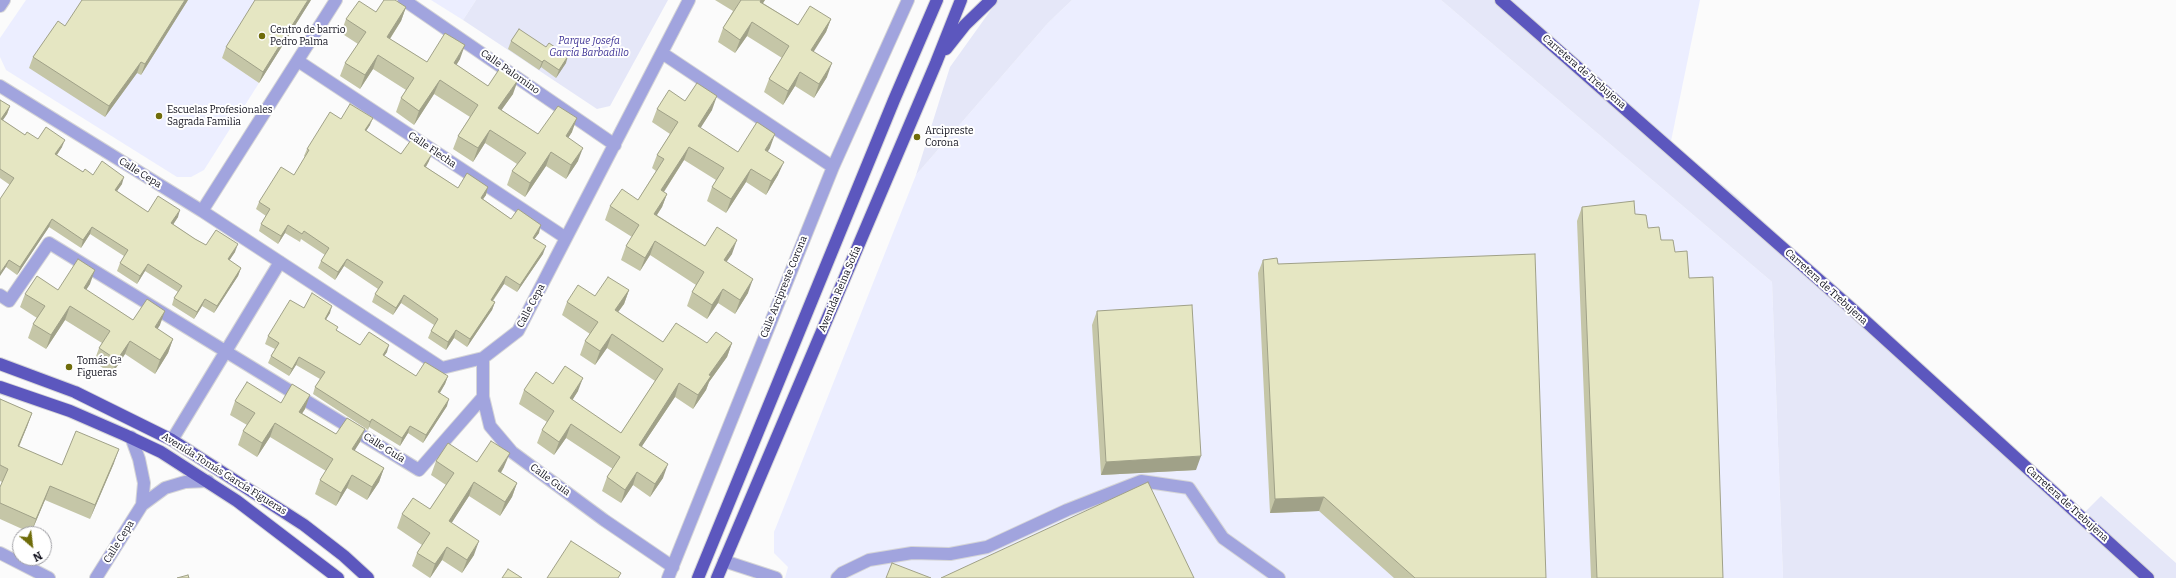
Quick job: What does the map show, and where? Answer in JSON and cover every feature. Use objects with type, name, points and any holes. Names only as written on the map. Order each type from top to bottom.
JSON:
[{"type":"main road","name":"Avenida Reina Sofía","points":[[698,578],[894,100],[937,0]]},
{"type":"main road","name":"Avenida Reina Sofía","points":[[717,578],[936,63],[961,0]]},
{"type":"main road","points":[[936,63],[965,25],[991,0]]},
{"type":"main road","name":"Carretera de Trebujena","points":[[1502,0],[1845,303],[2148,578]]},
{"type":"main road","name":"Avenida Tomás García Figueras","points":[[0,364],[75,392],[172,440],[304,525],[344,556],[368,578]]},
{"type":"main road","name":"Avenida Tomás García Figueras","points":[[0,388],[70,411],[131,437],[208,481],[280,532],[338,578]]},
{"type":"street","points":[[0,6],[4,0]]},
{"type":"street","points":[[202,211],[336,0]]},
{"type":"street","name":"Calle Palomino","points":[[404,0],[615,145]]},
{"type":"street","name":"Calle Cepa","points":[[0,86],[202,211],[442,368],[483,358],[518,331],[690,0]]},
{"type":"street","name":"Calle Arcipreste Corona","points":[[670,572],[833,167],[908,0]]},
{"type":"street","points":[[662,53],[833,167]]},
{"type":"street","name":"Calle Flecha","points":[[298,61],[566,238]]},
{"type":"street","points":[[0,295],[9,300],[49,244],[226,351]]},
{"type":"street","points":[[172,440],[280,262]]},
{"type":"street","name":"Calle Guía","points":[[226,351],[419,470],[483,397]]},
{"type":"street","name":"Calle Guia","points":[[483,358],[483,397],[490,426],[512,452],[604,520],[670,572]]},
{"type":"street","name":"Calle Cepa","points":[[131,437],[139,459],[144,483],[142,506]]},
{"type":"street","name":"Calle Cepa","points":[[96,578],[142,506],[165,488],[185,482],[208,481]]},
{"type":"street","points":[[837,578],[842,573],[869,560],[912,553],[950,554],[987,547],[1067,510],[1141,481],[1189,488],[1223,538],[1279,578]]},
{"type":"street","points":[[0,553],[49,578]]},
{"type":"street","points":[[724,561],[776,578]]},
{"type":"shaded area","name":"Escuelas Profesionales Sagrada Familia","points":[[26,0],[258,0],[222,58],[259,83],[204,170],[191,177],[177,177],[6,70],[0,57],[0,38]]},
{"type":"shaded area","points":[[431,0],[476,0],[463,20]]},
{"type":"shaded area","points":[[1072,0],[1441,0],[1772,282],[1783,578],[785,578],[788,567],[774,553],[774,532],[916,175],[1048,23]]},
{"type":"shaded area","points":[[1504,0],[1700,0],[1671,141],[1569,54]]},
{"type":"green space","name":"Parque Josefa García Barbadillo","points":[[476,0],[668,0],[610,106],[597,109],[463,20]]},
{"type":"green space","points":[[998,0],[1072,0],[1048,23],[916,175],[950,67]]},
{"type":"green space","points":[[1441,0],[1504,0],[1738,198],[2081,516],[2101,496],[2176,563],[2176,578],[1783,578],[1772,282]]},
{"type":"building","points":[[82,0],[185,0],[145,64],[141,62],[109,106],[33,57],[58,21],[65,26]]},
{"type":"building","name":"Centro de barrio Pedro Palma","points":[[255,0],[308,0],[263,72],[226,47]]},
{"type":"building","points":[[384,0],[395,0],[406,7],[387,37],[427,62],[445,33],[465,45],[454,63],[488,86],[500,68],[518,80],[498,108],[538,134],[558,106],[577,118],[566,136],[583,148],[571,165],[551,152],[530,183],[512,171],[526,153],[490,130],[478,148],[458,136],[478,105],[440,80],[419,111],[401,98],[414,78],[378,55],[365,75],[345,63],[366,32],[346,19],[359,1],[376,12]]},
{"type":"building","points":[[741,0],[761,0],[760,2],[798,25],[810,6],[831,19],[811,50],[832,63],[819,84],[800,72],[788,91],[769,79],[789,46],[752,22],[740,40],[723,28]]},
{"type":"building","points":[[519,29],[546,47],[549,43],[568,56],[559,70],[544,60],[542,62],[511,41]]},
{"type":"building","points":[[697,83],[717,96],[698,126],[738,152],[757,122],[775,134],[765,150],[784,162],[771,181],[751,169],[731,199],[712,187],[724,168],[689,147],[661,190],[667,194],[654,214],[705,246],[717,227],[737,240],[724,260],[753,279],[740,300],[723,289],[712,305],[692,292],[704,272],[655,241],[645,258],[626,246],[639,225],[610,206],[622,189],[638,200],[664,159],[657,155],[678,122],[657,109],[669,90],[685,101]]},
{"type":"building","points":[[0,100],[10,106],[1,119],[25,135],[27,132],[38,139],[46,127],[65,140],[55,154],[83,172],[85,169],[93,175],[102,161],[124,177],[115,190],[148,212],[158,196],[180,210],[171,223],[195,239],[206,245],[216,230],[238,244],[228,259],[241,268],[217,306],[205,299],[197,312],[174,298],[182,286],[148,264],[140,276],[120,263],[128,250],[92,227],[83,240],[52,219],[20,267],[9,260],[0,273],[0,199],[14,178],[0,169]]},
{"type":"building","points":[[350,104],[373,118],[365,130],[401,154],[411,140],[432,154],[424,166],[458,188],[467,173],[488,187],[481,198],[511,219],[518,209],[541,225],[533,238],[546,246],[520,285],[506,276],[491,300],[495,302],[470,339],[456,330],[448,342],[431,331],[438,319],[404,295],[396,308],[375,294],[383,282],[347,259],[338,272],[321,261],[329,248],[304,231],[302,234],[288,225],[281,236],[261,224],[270,209],[259,202],[281,167],[294,175],[309,150],[307,149],[330,112],[341,119]]},
{"type":"building","points":[[1634,201],[1635,214],[1646,215],[1648,228],[1659,227],[1661,240],[1673,240],[1675,252],[1687,251],[1689,278],[1713,277],[1723,578],[1597,578],[1582,207]]},
{"type":"building","points":[[1535,254],[1546,578],[1415,578],[1324,497],[1275,499],[1263,260],[1277,258],[1278,264]]},
{"type":"building","points":[[78,259],[95,270],[84,288],[133,320],[147,299],[165,311],[155,327],[173,339],[160,360],[130,341],[117,360],[99,348],[110,331],[70,306],[51,335],[33,324],[45,306],[25,294],[37,276],[58,290]]},
{"type":"building","points":[[608,277],[629,290],[615,310],[663,342],[676,323],[707,343],[716,332],[732,343],[709,375],[711,376],[698,395],[679,383],[639,445],[668,464],[655,484],[637,472],[625,490],[607,477],[620,457],[571,424],[559,442],[542,430],[554,411],[524,390],[536,372],[553,384],[565,366],[583,378],[570,398],[621,433],[663,369],[612,334],[600,351],[585,341],[598,322],[567,302],[578,285],[595,296]]},
{"type":"building","points":[[312,293],[332,306],[325,319],[338,327],[336,330],[360,345],[369,332],[389,345],[383,355],[416,376],[425,362],[448,376],[438,392],[449,399],[426,435],[410,426],[402,438],[372,419],[370,422],[315,387],[325,372],[299,357],[292,369],[271,356],[279,343],[268,336],[290,300],[304,308]]},
{"type":"building","points":[[1192,305],[1201,456],[1106,462],[1097,311]]},
{"type":"building","points":[[247,382],[281,403],[292,384],[310,395],[299,412],[336,434],[347,418],[365,429],[352,449],[384,468],[372,487],[352,475],[341,493],[320,480],[333,459],[275,423],[262,443],[243,431],[255,413],[235,401]]},
{"type":"building","points":[[0,399],[32,413],[18,446],[62,465],[76,431],[119,449],[95,505],[50,486],[36,519],[0,503],[0,487],[8,469],[0,465]]},
{"type":"building","points":[[491,441],[510,453],[498,471],[517,483],[505,502],[474,482],[449,521],[479,541],[467,560],[447,547],[435,564],[417,553],[430,533],[402,514],[413,498],[430,509],[454,473],[436,461],[448,443],[477,462]]},
{"type":"building","points":[[1148,482],[1194,578],[941,578]]},
{"type":"building","points":[[571,541],[621,573],[618,578],[547,578]]},
{"type":"building","points":[[892,563],[931,578],[886,578]]},
{"type":"building","points":[[508,569],[522,578],[502,578]]},
{"type":"building","points":[[188,575],[189,578],[177,578]]},
{"type":"place","name":"Centro de barrio Pedro Palma","points":[[262,36]]},
{"type":"place","name":"Escuelas Profesionales Sagrada Familia","points":[[159,116]]},
{"type":"place","name":"Arcipreste Corona","points":[[917,137]]},
{"type":"place","name":"Tomás Gª Figueras","points":[[69,367]]}]
